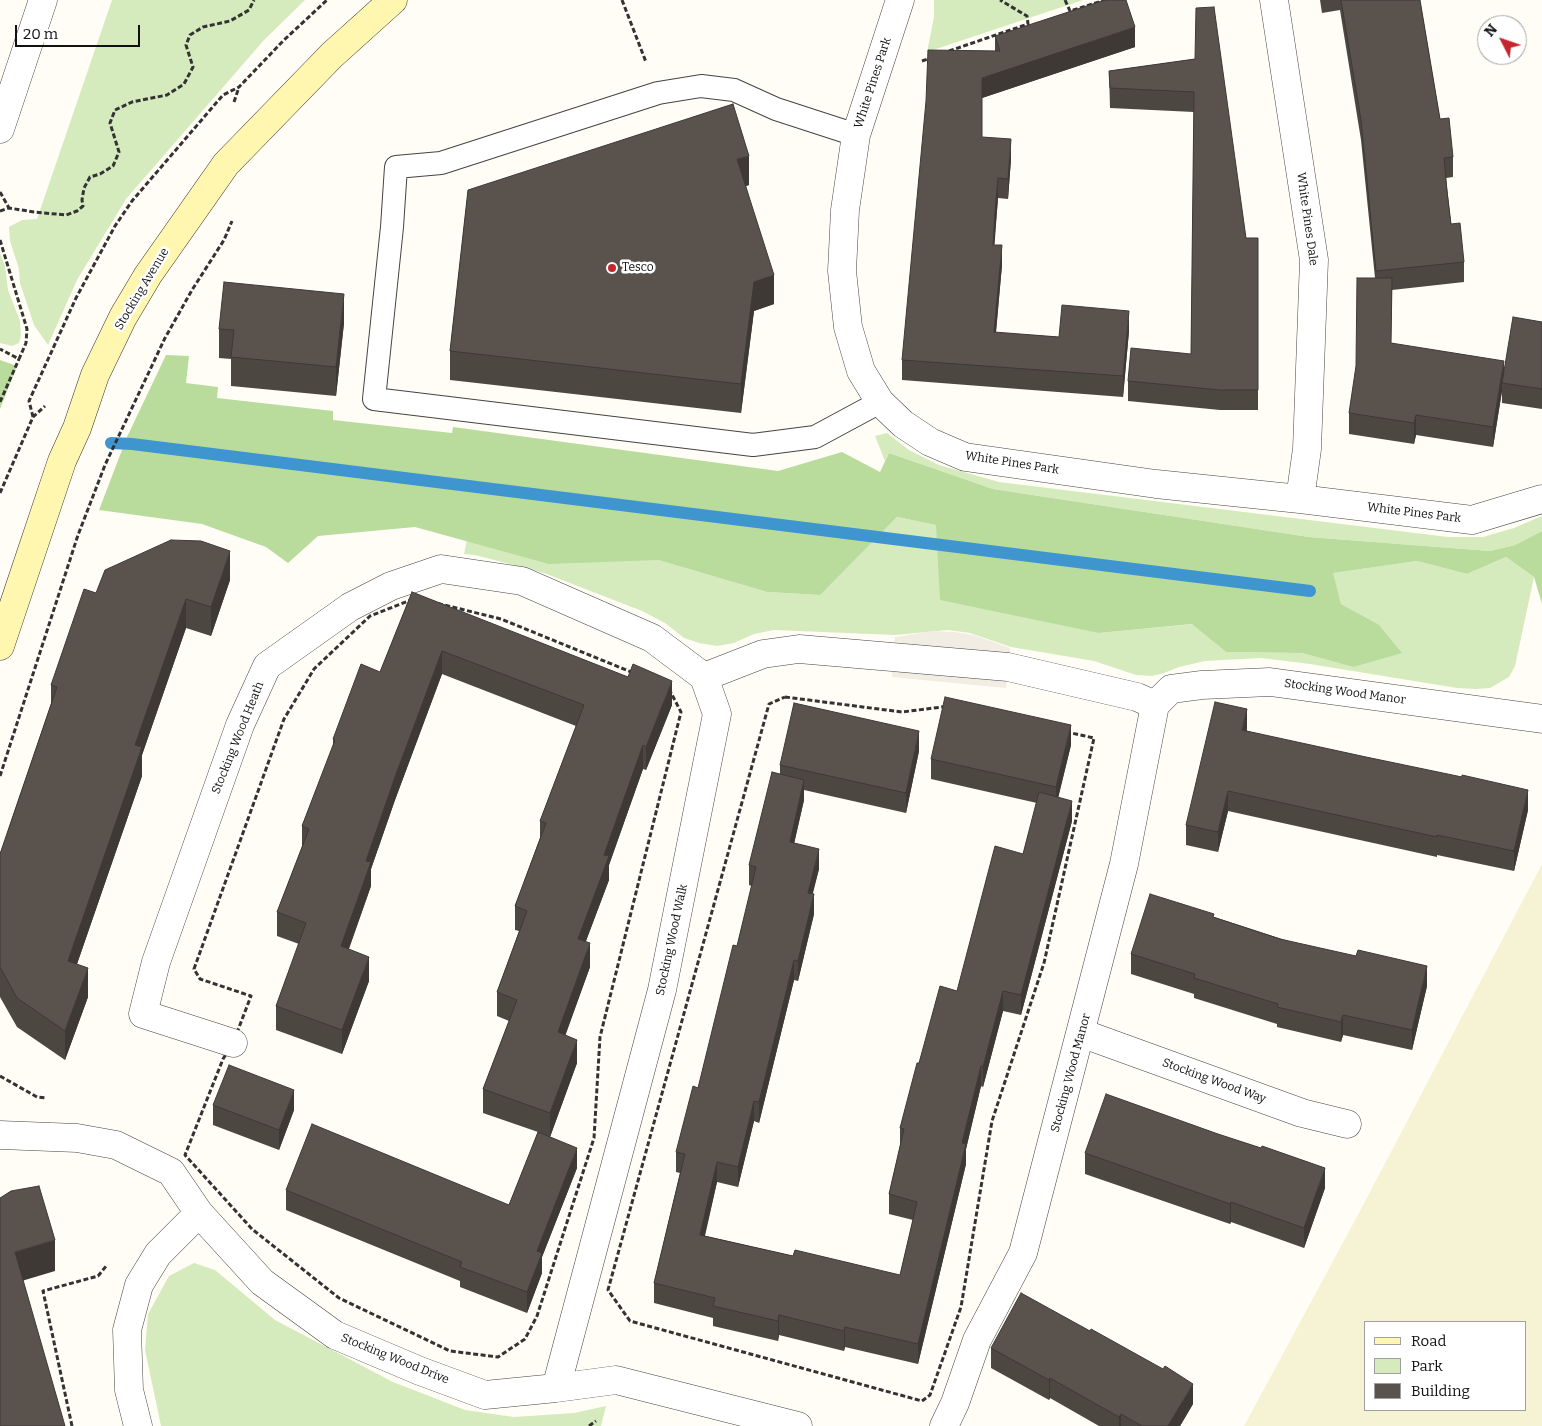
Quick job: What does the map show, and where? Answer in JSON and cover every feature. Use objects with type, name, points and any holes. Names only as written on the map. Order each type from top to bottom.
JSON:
[{"type":"street","points":[[0,129],[44,0]]},
{"type":"street","name":"Stocking Avenue","points":[[0,646],[62,461],[77,428],[95,375],[123,317],[148,275],[226,164],[332,55],[393,0]]},
{"type":"street","name":"White Pines Park","points":[[900,0],[856,135],[845,210],[842,271],[848,327],[861,371],[880,402],[903,424],[930,442],[965,457],[1156,484],[1472,520],[1542,499]]},
{"type":"street","name":"White Pines Dale","points":[[1274,0],[1314,260],[1307,449],[1300,499]]},
{"type":"street","name":"Stocking Wood Heath","points":[[232,1043],[143,1014],[159,952],[240,726],[267,666],[350,607],[391,586],[441,569],[522,581],[652,638],[704,677]]},
{"type":"street","points":[[704,677],[763,654],[799,649],[1008,667],[1137,697],[1155,705]]},
{"type":"street","name":"Stocking Wood Walk","points":[[556,1388],[662,990],[717,714],[704,677]]},
{"type":"street","name":"Stocking Wood Manor","points":[[944,1426],[955,1403],[977,1340],[1023,1253],[1124,864],[1155,705],[1171,689],[1202,684],[1270,682],[1542,719]]},
{"type":"street","name":"Stocking Wood Way","points":[[1081,1033],[1302,1113],[1348,1124]]},
{"type":"street","name":"Stocking Wood Drive","points":[[0,1134],[77,1138],[116,1145],[171,1172],[199,1213],[262,1282],[335,1335],[420,1371],[485,1395],[616,1380],[798,1426]]},
{"type":"street","points":[[138,1426],[129,1390],[127,1330],[139,1285],[158,1254],[199,1213]]},
{"type":"lane","points":[[856,135],[776,109],[734,90],[701,86],[658,93],[441,163],[396,168],[392,227],[374,399],[753,445],[815,437],[880,402]]},
{"type":"path","points":[[0,211],[9,208],[66,215],[77,211],[82,206],[84,188],[90,177],[100,174],[113,166],[119,152],[110,123],[115,110],[132,102],[167,95],[184,84],[193,67],[186,45],[190,34],[203,27],[230,21],[249,10],[254,0]]},
{"type":"path","points":[[0,493],[33,417],[29,401],[76,298],[132,201],[223,95],[239,87],[283,41],[327,0]]},
{"type":"path","points":[[622,0],[658,93]]},
{"type":"path","points":[[949,52],[1028,24],[1027,16],[1000,0]]},
{"type":"path","points":[[1065,0],[1070,11],[1105,0]]},
{"type":"path","points":[[922,61],[940,54]]},
{"type":"path","points":[[0,192],[9,208]]},
{"type":"path","points":[[0,776],[75,544],[105,465],[165,338],[192,290],[230,230]]},
{"type":"path","points":[[0,240],[28,328],[26,342],[0,402]]},
{"type":"path","points":[[0,349],[19,359]]},
{"type":"path","points":[[416,598],[500,619],[668,687],[681,712],[600,1037],[594,1138],[537,1316],[524,1339],[498,1357],[450,1351],[339,1298],[252,1229],[185,1155],[223,1059],[232,1043],[250,996],[200,979],[194,969],[284,720],[314,669],[370,616],[416,598]]},
{"type":"path","points":[[785,696],[902,712],[950,706],[1094,738],[1044,963],[992,1121],[961,1307],[930,1395],[922,1401],[630,1321],[608,1290],[769,704],[785,696]]},
{"type":"path","points":[[0,1076],[8,1080]]},
{"type":"path","points":[[72,1426],[42,1291],[98,1276],[110,1262]]},
{"type":"shaded area","points":[[933,631],[974,635],[1010,648],[1006,688],[892,677],[895,637]]},
{"type":"shaded area","points":[[1542,864],[1542,1426],[1244,1426],[1360,1211]]},
{"type":"green space","points":[[112,0],[305,0],[264,40],[126,199],[77,280],[48,345],[34,325],[20,283],[19,269],[10,241],[9,227],[22,220],[37,219]]},
{"type":"green space","points":[[934,0],[1083,0],[927,52],[934,17]]},
{"type":"green space","points":[[0,253],[5,266],[8,290],[20,321],[21,336],[19,343],[12,346],[0,343]]},
{"type":"green space","points":[[166,355],[189,356],[186,383],[218,387],[217,398],[333,411],[333,420],[452,433],[453,427],[778,471],[842,452],[880,472],[889,453],[993,489],[1309,537],[1490,551],[1515,545],[1542,531],[1542,604],[1534,577],[1506,557],[1467,574],[1417,561],[1333,573],[1341,604],[1378,624],[1402,653],[1353,667],[1302,653],[1226,652],[1192,624],[1099,633],[940,600],[936,525],[897,517],[820,595],[767,592],[658,560],[549,564],[415,527],[318,536],[288,563],[266,547],[202,524],[99,510],[127,437]]},
{"type":"green space","points":[[0,360],[17,366],[0,409]]},
{"type":"green space","points":[[887,433],[909,450],[939,465],[999,482],[1448,537],[1483,537],[1514,528],[1542,516],[1542,531],[1515,545],[1490,551],[1309,537],[993,489],[889,453],[885,461],[875,436]]},
{"type":"green space","points":[[897,517],[936,525],[1099,633],[1193,624],[1226,652],[1302,653],[1353,667],[1378,624],[1341,604],[1332,573],[1417,561],[1467,574],[1506,557],[1534,577],[1515,666],[1509,677],[1490,688],[1476,689],[1457,688],[1261,658],[1205,661],[1152,676],[1136,675],[1094,661],[1011,647],[970,633],[948,630],[895,635],[774,630],[754,634],[734,643],[717,646],[684,638],[665,623],[642,611],[544,573],[475,555],[464,554],[469,529],[658,560],[767,592],[819,595]]},
{"type":"green space","points":[[194,1263],[215,1270],[275,1320],[393,1382],[465,1410],[514,1417],[574,1413],[606,1406],[601,1426],[161,1426],[145,1350],[148,1314],[169,1276]]},
{"type":"building","points":[[1105,0],[1126,0],[1135,27],[982,78],[982,137],[1011,139],[1008,179],[998,178],[995,211],[993,245],[1002,245],[994,332],[1059,337],[1062,305],[1129,311],[1123,376],[902,360],[926,101],[928,50],[1000,51],[995,36]]},
{"type":"building","points":[[1341,0],[1420,0],[1440,119],[1449,118],[1453,157],[1444,158],[1447,191],[1451,224],[1460,223],[1464,262],[1376,271],[1361,120]]},
{"type":"building","points":[[1214,7],[1246,238],[1258,238],[1258,390],[1220,390],[1128,381],[1131,348],[1191,354],[1194,92],[1110,88],[1109,71],[1195,59],[1196,8]]},
{"type":"building","name":"Tesco","points":[[733,104],[749,156],[737,159],[774,275],[754,282],[741,384],[450,351],[468,190]]},
{"type":"building","points":[[1357,278],[1392,278],[1391,343],[1504,361],[1493,427],[1416,415],[1414,423],[1349,413],[1356,366]]},
{"type":"building","points":[[224,282],[344,294],[336,367],[231,357],[234,330],[219,329]]},
{"type":"building","points":[[1513,317],[1542,322],[1542,389],[1502,383]]},
{"type":"building","points":[[171,540],[201,541],[230,551],[211,607],[186,599],[135,745],[142,747],[68,961],[88,968],[65,1031],[17,998],[0,967],[0,854],[57,687],[51,685],[84,589],[96,593],[105,570]]},
{"type":"building","points":[[412,592],[628,677],[633,664],[672,681],[646,747],[643,745],[604,855],[609,856],[578,939],[590,943],[558,1032],[577,1040],[550,1113],[483,1089],[517,1000],[497,992],[527,911],[515,906],[546,823],[540,821],[584,705],[442,651],[366,861],[371,862],[341,946],[369,957],[342,1030],[276,1006],[306,923],[277,912],[309,829],[302,826],[335,740],[333,739],[361,664],[380,672]]},
{"type":"building","points":[[945,697],[1071,725],[1056,787],[931,759]]},
{"type":"building","points":[[1215,702],[1247,709],[1242,730],[1528,790],[1514,851],[1437,835],[1437,837],[1228,791],[1218,832],[1186,825]]},
{"type":"building","points":[[794,703],[919,731],[906,793],[780,765]]},
{"type":"building","points":[[772,772],[804,780],[790,842],[819,849],[808,893],[814,894],[798,961],[794,960],[759,1102],[754,1101],[738,1167],[717,1162],[700,1235],[793,1256],[795,1250],[900,1275],[917,1202],[889,1194],[904,1129],[900,1128],[940,986],[957,991],[995,846],[1023,854],[1039,792],[1072,801],[1021,995],[1003,991],[983,1067],[981,1066],[962,1143],[966,1144],[918,1344],[845,1327],[844,1331],[779,1315],[778,1321],[713,1306],[715,1298],[654,1283],[685,1154],[676,1152],[693,1086],[698,1088],[733,945],[737,946],[756,867],[749,865]]},
{"type":"building","points":[[1150,894],[1214,914],[1213,917],[1280,939],[1356,956],[1358,950],[1427,966],[1412,1030],[1343,1015],[1341,1022],[1277,1007],[1278,1004],[1194,978],[1195,974],[1131,954]]},
{"type":"building","points":[[229,1065],[294,1090],[279,1130],[213,1105]]},
{"type":"building","points":[[1106,1094],[1218,1134],[1261,1148],[1262,1146],[1325,1168],[1304,1228],[1085,1153]]},
{"type":"building","points":[[312,1124],[509,1205],[538,1132],[577,1148],[537,1251],[542,1253],[527,1292],[460,1267],[462,1262],[286,1190]]},
{"type":"building","points":[[39,1186],[55,1240],[15,1252],[65,1426],[0,1426],[0,1198],[11,1191]]},
{"type":"building","points":[[1021,1293],[1163,1369],[1165,1366],[1193,1384],[1168,1426],[1142,1426],[1121,1414],[1119,1417],[1050,1378],[1049,1380],[991,1348]]},
{"type":"waterway","points":[[111,443],[132,444],[1310,591]]},
{"type":"place","name":"Tesco","points":[[612,268]]}]
